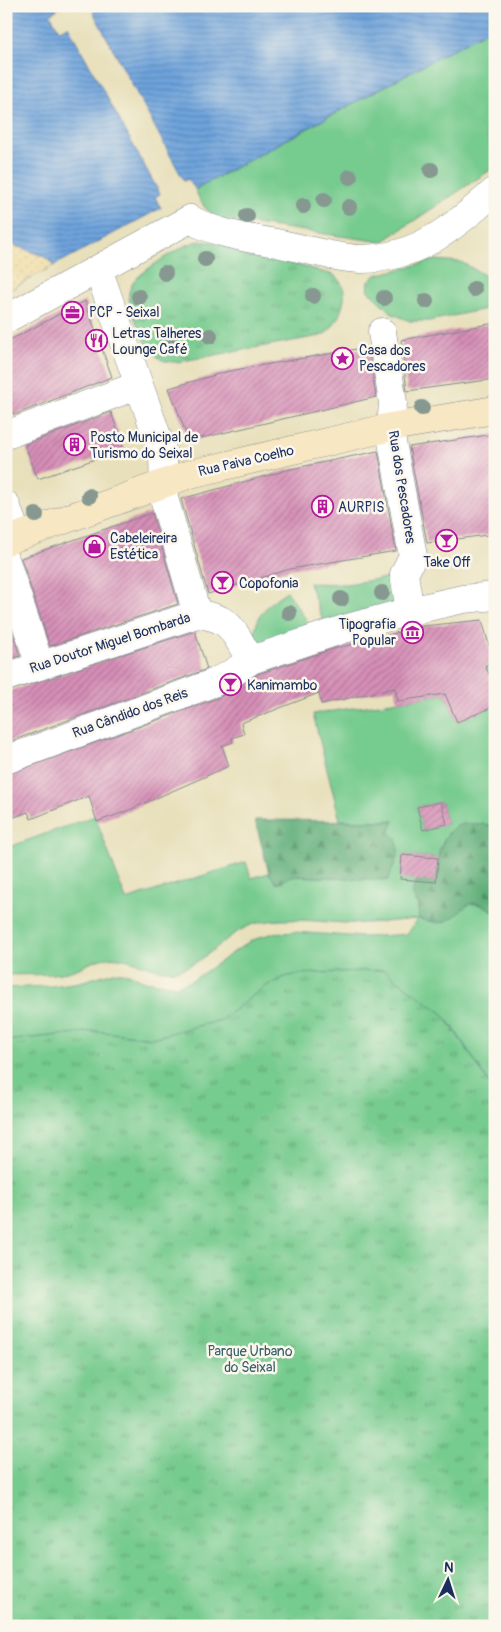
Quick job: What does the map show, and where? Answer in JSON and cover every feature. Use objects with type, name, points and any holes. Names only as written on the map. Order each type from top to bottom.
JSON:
[{"type":"street","points":[[6,318],[190,219],[204,227],[222,233],[357,259],[380,258],[404,253],[428,243],[460,223],[495,191]]},
{"type":"street","points":[[98,269],[164,453],[164,498],[197,614]]},
{"type":"street","name":"Rua dos Pescadores","points":[[382,332],[393,403],[391,428],[413,556],[404,574],[410,611]]},
{"type":"street","points":[[6,435],[139,385]]},
{"type":"street","name":"Rua Paiva Coelho","points":[[12,538],[163,482],[190,474],[391,428],[495,410]]},
{"type":"street","points":[[6,505],[12,538]]},
{"type":"street","points":[[6,562],[40,666]]},
{"type":"street","name":"Rua Cândido dos Reis","points":[[6,760],[213,683],[251,660],[344,628],[463,599],[495,596]]},
{"type":"street","name":"Rua Doutor Miguel Bombarda","points":[[6,677],[197,614],[220,617],[229,624],[251,660]]},
{"type":"green space","points":[[495,26],[495,118],[487,125],[495,167],[382,242],[220,219],[202,203],[195,190]]},
{"type":"green space","points":[[198,241],[213,242],[334,275],[344,289],[343,304],[338,318],[330,330],[320,336],[177,362],[168,362],[161,359],[149,347],[134,318],[129,300],[130,289],[141,274],[156,263],[175,251]]},
{"type":"green space","points":[[436,260],[461,262],[495,281],[495,307],[429,321],[410,321],[393,314],[368,291],[369,281],[376,275]]},
{"type":"green space","points":[[400,576],[404,603],[325,626],[309,583],[346,584]]},
{"type":"green space","points":[[287,591],[313,630],[259,644],[254,642],[256,625],[259,618],[267,606]]},
{"type":"green space","points":[[495,662],[495,685],[485,666]]},
{"type":"green space","points":[[445,694],[457,721],[495,706],[495,826],[480,824],[449,833],[439,850],[438,858],[403,855],[400,878],[417,880],[412,893],[418,905],[419,919],[439,923],[460,909],[472,904],[478,904],[495,912],[495,1092],[451,1024],[384,970],[299,974],[285,977],[266,986],[221,1020],[152,1038],[95,1031],[6,1041],[6,988],[52,986],[80,982],[114,972],[129,974],[145,981],[177,986],[193,980],[250,941],[270,934],[294,932],[363,937],[407,934],[418,919],[355,923],[294,920],[262,922],[240,930],[204,957],[184,968],[164,970],[126,959],[106,958],[72,971],[6,975],[6,848],[95,816],[126,900],[246,862],[251,878],[269,873],[277,884],[292,876],[388,880],[389,832],[394,821],[340,820],[313,714]],"holes":[[[441,802],[447,824],[423,830],[417,807]]]},
{"type":"green space","points":[[255,820],[394,821],[389,832],[397,843],[398,854],[388,880],[292,876],[277,884],[269,873]]},
{"type":"green space","points":[[461,824],[495,826],[495,912],[485,906],[472,903],[443,922],[419,919],[418,905],[412,893],[417,880],[436,882],[443,842],[452,829]]},
{"type":"green space","name":"Parque Urbano do Seixal","points":[[384,970],[444,1015],[495,1092],[495,1626],[6,1626],[6,1041],[95,1031],[152,1038],[221,1020],[266,986],[285,977],[299,974]]},
{"type":"sand","points":[[6,242],[43,256],[55,265],[6,292]]},
{"type":"water","points":[[6,6],[57,6],[58,9],[50,14],[59,30],[68,26],[160,194],[155,197],[161,208],[55,265],[43,256],[6,242]]},
{"type":"water","points":[[101,6],[495,6],[495,19],[490,29],[195,189],[188,179],[184,181],[93,12]]},
{"type":"building","points":[[85,301],[112,377],[14,415],[13,412],[6,415],[6,342]]},
{"type":"building","points":[[495,323],[495,379],[407,391],[401,340]]},
{"type":"building","points":[[368,347],[376,397],[189,441],[169,388],[229,371]]},
{"type":"building","name":"Posto Municipal de Turismo do Seixal","points":[[111,412],[124,449],[38,479],[25,445]]},
{"type":"building","points":[[495,434],[495,534],[427,543],[409,447]]},
{"type":"building","points":[[378,451],[396,551],[290,569],[208,594],[181,499],[291,469]]},
{"type":"building","points":[[152,513],[178,604],[50,646],[21,558]]},
{"type":"building","points":[[6,613],[20,656],[6,660]]},
{"type":"building","points":[[482,620],[494,663],[485,666],[495,685],[495,706],[457,722],[445,694],[398,701],[395,688],[321,704],[319,693],[241,723],[244,734],[232,738],[233,742],[222,746],[229,766],[127,811],[97,822],[89,796],[31,819],[28,812],[6,820],[6,775],[218,698],[258,674],[333,649],[423,626]]},
{"type":"building","points":[[195,631],[207,669],[6,743],[6,692]]},
{"type":"building","points":[[441,802],[447,824],[423,830],[417,807]]},
{"type":"building","points":[[402,855],[438,858],[436,882],[400,879]]},
{"type":"place","name":"PCP - Seixal","points":[[73,312]]},
{"type":"place","name":"Letras Talheres Lounge Café","points":[[96,341]]},
{"type":"place","name":"Casa dos Pescadores","points":[[343,358]]},
{"type":"place","name":"Posto Municipal de Turismo do Seixal","points":[[74,445]]},
{"type":"place","name":"AURPIS","points":[[322,507]]},
{"type":"place","name":"Take Off","points":[[447,540]]},
{"type":"place","name":"Cabeleireira Estética","points":[[94,546]]},
{"type":"place","name":"Copofonia","points":[[223,583]]},
{"type":"place","name":"Tipografia Popular","points":[[412,632]]},
{"type":"place","name":"Kanimambo","points":[[231,685]]}]
